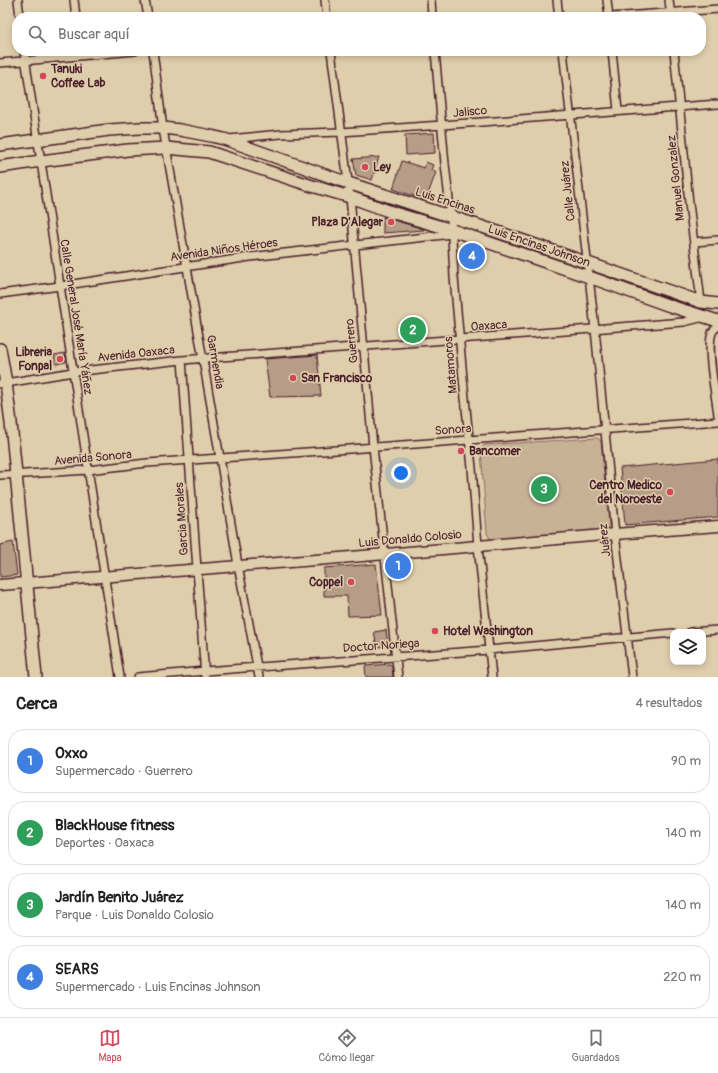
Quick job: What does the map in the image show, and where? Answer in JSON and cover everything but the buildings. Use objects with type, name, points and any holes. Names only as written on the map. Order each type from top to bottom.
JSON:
[{"type":"main road","name":"Luis Encinas","points":[[0,145],[109,130],[140,128],[180,130],[224,139],[348,183],[587,262],[701,302],[718,304]]},
{"type":"main road","name":"Luis Encinas Johnson","points":[[0,167],[128,150],[166,148],[209,152],[350,197],[718,321]]},
{"type":"main road","points":[[0,349],[3,383],[16,474],[36,677]]},
{"type":"main road","name":"Luis Donaldo Colosio","points":[[0,585],[718,526]]},
{"type":"street","points":[[18,0],[19,12]]},
{"type":"street","points":[[74,0],[75,12]]},
{"type":"street","points":[[145,0],[147,12]]},
{"type":"street","points":[[325,0],[326,12]]},
{"type":"street","points":[[431,0],[432,12]]},
{"type":"street","points":[[557,0],[558,12]]},
{"type":"street","points":[[607,0],[609,12]]},
{"type":"street","points":[[669,0],[671,12]]},
{"type":"street","points":[[694,12],[718,9]]},
{"type":"street","name":"Calle General José María Yáñez","points":[[24,56],[120,677]]},
{"type":"street","points":[[0,63],[66,56]]},
{"type":"street","name":"Garmendia","points":[[154,56],[166,148],[238,566],[259,677]]},
{"type":"street","name":"Guerrero","points":[[332,56],[350,197],[373,447],[386,554],[398,677]]},
{"type":"street","name":"Matamoros","points":[[435,56],[451,217],[454,278],[470,440],[478,546],[492,677]]},
{"type":"street","name":"Calle Juárez","points":[[564,56],[595,329]]},
{"type":"street","points":[[612,56],[618,111]]},
{"type":"street","name":"Manuel Gonzalez","points":[[675,56],[689,203],[701,302]]},
{"type":"street","name":"Jalisco","points":[[224,139],[281,134],[341,132],[442,125],[718,104]]},
{"type":"street","name":"Avenida Niños Héroes","points":[[0,294],[250,256],[354,245],[452,232]]},
{"type":"street","points":[[694,242],[718,240]]},
{"type":"street","name":"Oaxaca","points":[[203,358],[684,322],[704,317]]},
{"type":"street","points":[[718,326],[712,332],[710,349],[718,415]]},
{"type":"street","name":"Juárez","points":[[595,329],[615,534],[632,677]]},
{"type":"street","name":"Avenida Oaxaca","points":[[3,383],[73,372],[203,358]]},
{"type":"street","name":"Garcia Morales","points":[[182,360],[205,674]]},
{"type":"street","name":"Sonora","points":[[189,460],[718,421]]},
{"type":"street","name":"Avenida Sonora","points":[[0,475],[88,470],[189,460]]},
{"type":"street","points":[[706,631],[718,630]]},
{"type":"street","name":"Doctor Noriega","points":[[138,677],[205,674],[258,667],[489,650],[670,634]]},
{"type":"shaded area","points":[[597,438],[601,441],[609,526],[604,531],[495,541],[490,539],[487,533],[481,451],[484,445]]},
{"type":"place","name":"Tanuki Coffee Lab","points":[[43,76]]},
{"type":"place","name":"Ley","points":[[365,167]]},
{"type":"place","name":"Plaza D'Alegar","points":[[391,222]]},
{"type":"place","name":"SEARS","points":[[472,256]]},
{"type":"place","name":"BlackHouse fitness","points":[[413,330]]},
{"type":"place","name":"Libreria Fonpal","points":[[60,359]]},
{"type":"place","name":"San Francisco","points":[[293,378]]},
{"type":"place","name":"Bancomer","points":[[461,451]]},
{"type":"place","name":"Jardín Benito Juárez","points":[[544,489]]},
{"type":"place","name":"Centro Medico del Noroeste","points":[[670,492]]},
{"type":"place","name":"Oxxo","points":[[398,566]]},
{"type":"place","name":"Coppel","points":[[351,582]]},
{"type":"place","name":"Hotel Washington","points":[[435,631]]}]
